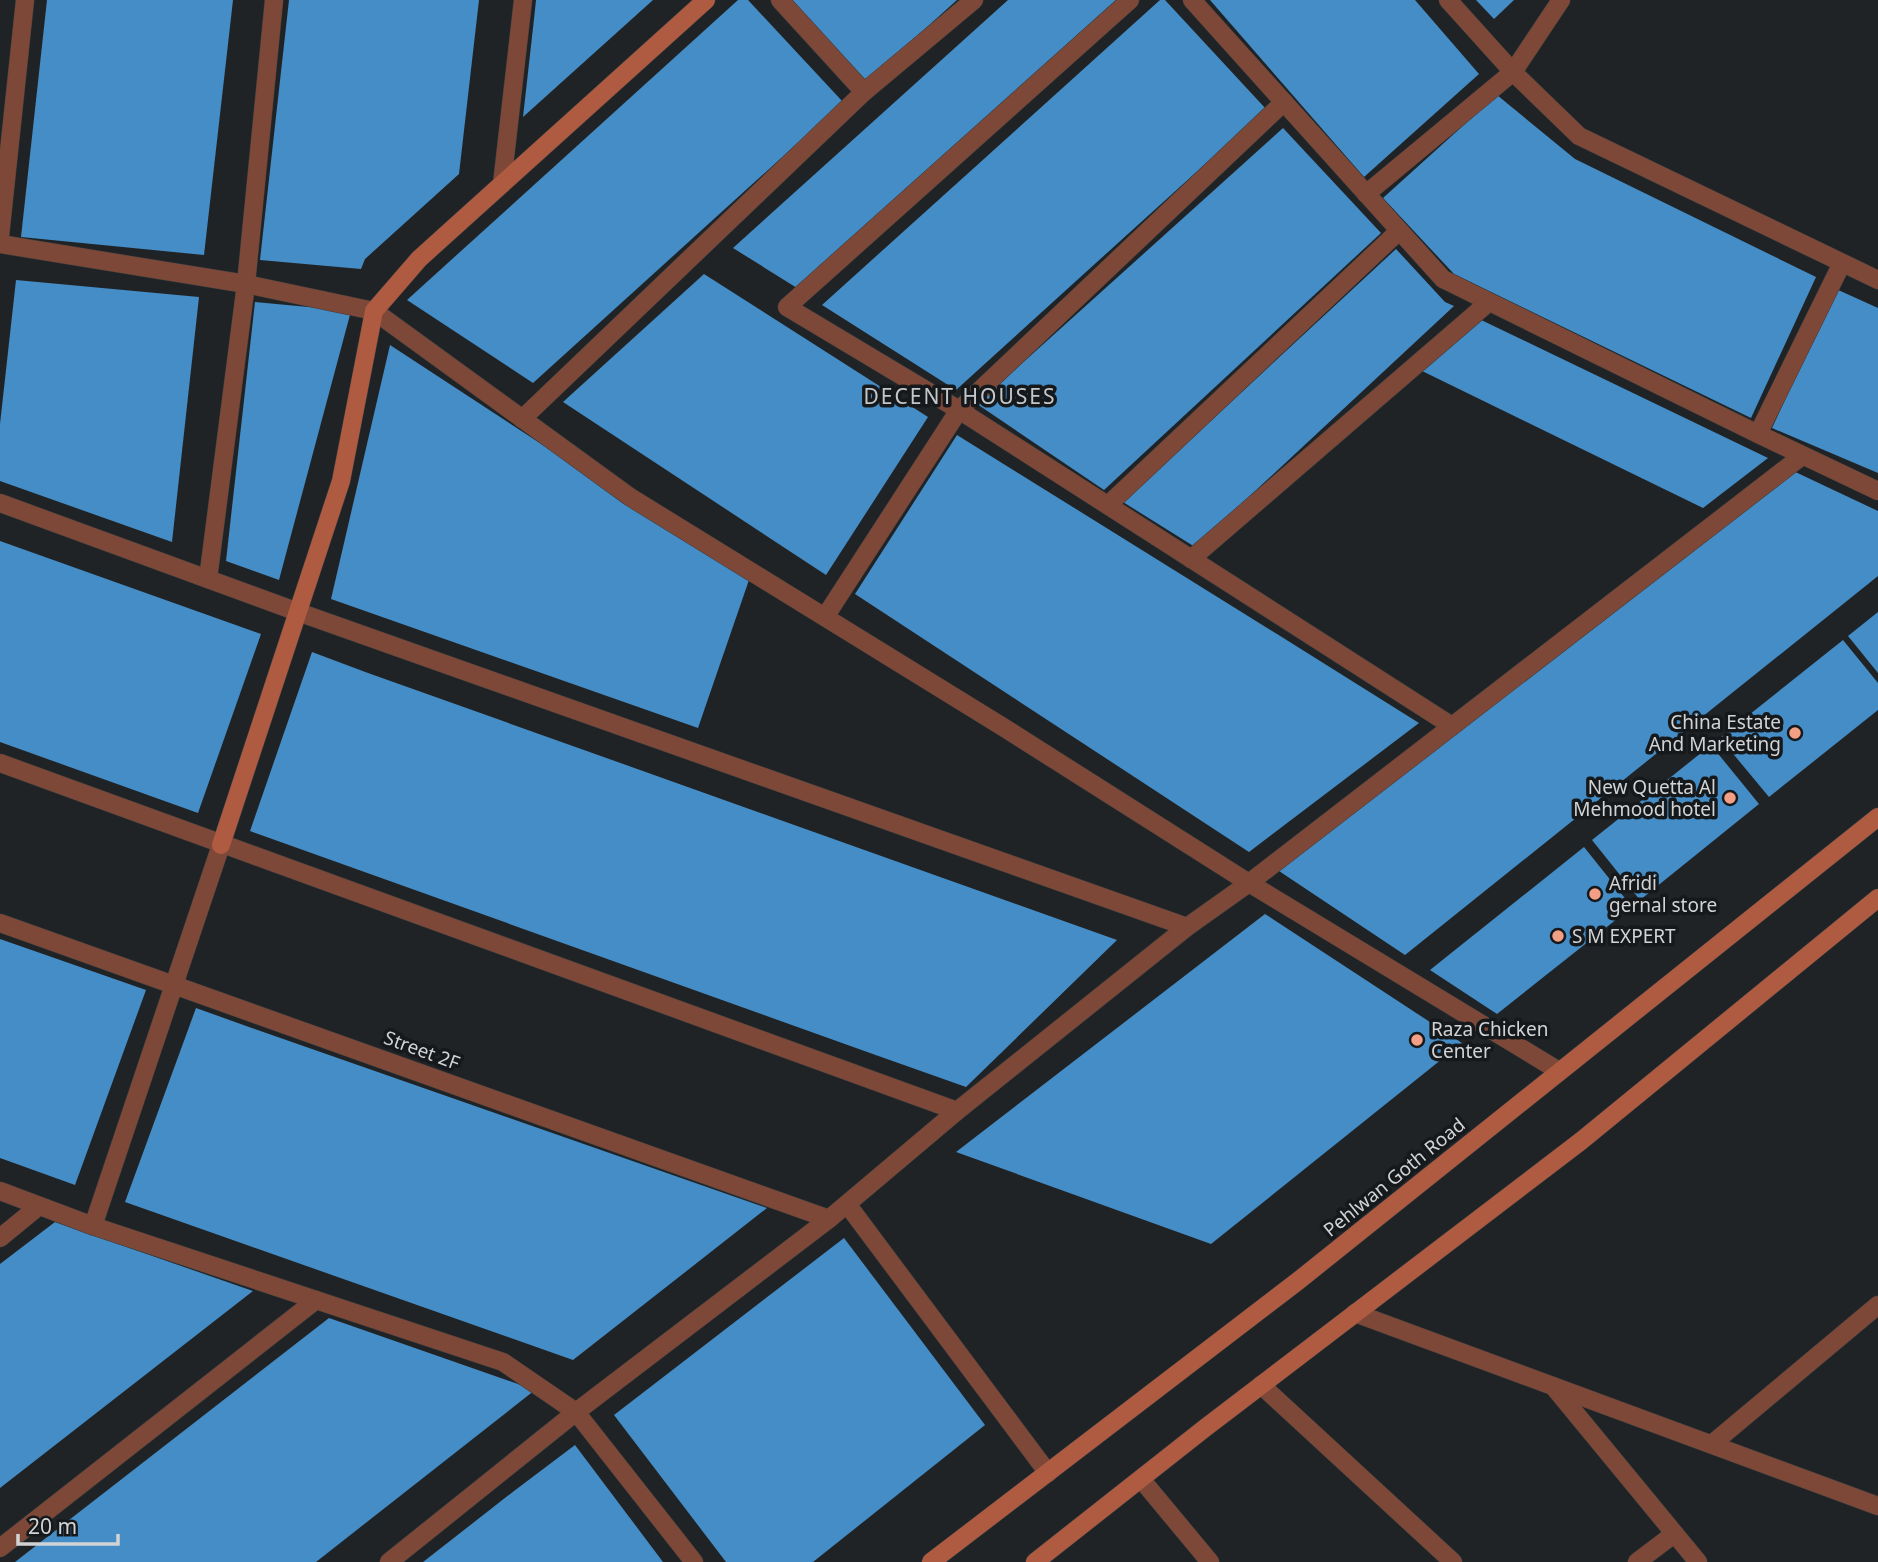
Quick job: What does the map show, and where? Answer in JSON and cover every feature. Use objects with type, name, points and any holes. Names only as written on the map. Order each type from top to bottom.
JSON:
[{"type":"main road","points":[[222,845],[341,481],[374,311],[419,259],[706,0]]},
{"type":"main road","name":"Pehlwan Goth Road","points":[[931,1562],[1298,1281],[1878,817]]},
{"type":"main road","points":[[1035,1562],[1261,1385],[1581,1141],[1878,898]]},
{"type":"street","points":[[0,236],[25,0]]},
{"type":"street","points":[[208,579],[246,284],[274,0]]},
{"type":"street","points":[[502,184],[523,0]]},
{"type":"street","points":[[780,0],[864,92]]},
{"type":"street","points":[[523,419],[864,92],[974,0]]},
{"type":"street","points":[[1130,0],[788,307],[959,410],[1452,726]]},
{"type":"street","points":[[1192,0],[1443,279],[1878,491]]},
{"type":"street","points":[[1448,0],[1513,72],[1579,136],[1878,280]]},
{"type":"street","points":[[1366,194],[1513,72],[1561,0]]},
{"type":"street","points":[[825,617],[959,410],[1284,102]]},
{"type":"street","points":[[1108,505],[1399,231]]},
{"type":"street","points":[[0,244],[246,284],[374,311],[630,496],[1249,883],[1559,1071]]},
{"type":"street","points":[[1758,434],[1842,263]]},
{"type":"street","points":[[1191,559],[1489,302]]},
{"type":"street","points":[[390,1562],[576,1412],[829,1219],[957,1111],[1187,927],[1249,883],[1802,456]]},
{"type":"street","points":[[0,503],[298,612],[1187,927]]},
{"type":"street","points":[[0,763],[957,1111]]},
{"type":"street","points":[[93,1226],[222,845]]},
{"type":"street","name":"Street 2F","points":[[0,923],[829,1219]]},
{"type":"street","points":[[0,1191],[93,1226],[503,1362],[576,1412],[694,1562]]},
{"type":"street","points":[[847,1204],[1048,1473]]},
{"type":"street","points":[[0,1238],[39,1206]]},
{"type":"street","points":[[0,1548],[316,1300]]},
{"type":"street","points":[[1712,1444],[1878,1305]]},
{"type":"street","points":[[1355,1313],[1878,1506]]},
{"type":"street","points":[[1261,1385],[1453,1562]]},
{"type":"street","points":[[1553,1386],[1698,1562]]},
{"type":"street","points":[[1141,1479],[1210,1562]]},
{"type":"street","points":[[1637,1562],[1674,1534]]},
{"type":"building","points":[[47,0],[233,0],[204,255],[21,237]]},
{"type":"building","points":[[289,0],[479,0],[459,174],[365,259],[361,269],[260,260]]},
{"type":"building","points":[[536,0],[653,0],[523,117],[534,19]]},
{"type":"building","points":[[738,0],[748,0],[843,102],[533,383],[407,300]]},
{"type":"building","points":[[787,0],[957,0],[865,83]]},
{"type":"building","points":[[1008,0],[1116,0],[797,288],[733,248]]},
{"type":"building","points":[[1160,0],[1165,0],[1266,109],[956,390],[822,305]]},
{"type":"building","points":[[1210,0],[1415,0],[1479,74],[1364,177]]},
{"type":"building","points":[[1476,0],[1514,0],[1494,19]]},
{"type":"building","points":[[1497,95],[1575,159],[1816,277],[1751,418],[1454,274],[1383,198]]},
{"type":"building","points":[[1283,128],[1381,233],[1104,490],[977,404]]},
{"type":"building","points":[[1396,249],[1445,302],[1454,306],[1195,547],[1123,502]]},
{"type":"building","points":[[704,274],[928,417],[826,575],[563,402]]},
{"type":"building","points":[[16,280],[199,297],[172,542],[0,481],[0,424]]},
{"type":"building","points":[[1836,289],[1878,308],[1878,473],[1772,428]]},
{"type":"building","points":[[255,302],[351,311],[279,580],[226,561]]},
{"type":"building","points":[[1475,317],[1768,458],[1703,508],[1418,369]]},
{"type":"building","points":[[390,345],[749,580],[698,728],[331,599]]},
{"type":"building","points":[[957,435],[1419,723],[1249,852],[855,594]]},
{"type":"building","points":[[1789,469],[1878,511],[1878,576],[1405,955],[1276,869]]},
{"type":"building","points":[[0,541],[261,634],[198,813],[0,742]]},
{"type":"building","points":[[1878,612],[1878,673],[1848,636]]},
{"type":"building","points":[[1843,640],[1878,683],[1878,710],[1769,797],[1720,738]]},
{"type":"building","points":[[312,652],[1117,940],[966,1087],[870,1053],[250,831]]},
{"type":"building","points":[[1711,745],[1759,804],[1640,900],[1592,840]]},
{"type":"building","points":[[1584,847],[1632,907],[1497,1014],[1430,970]]},
{"type":"building","points":[[1265,914],[1462,1043],[1211,1244],[956,1152]]},
{"type":"building","points":[[0,939],[146,990],[75,1185],[0,1158]]},
{"type":"building","points":[[196,1008],[767,1208],[573,1360],[125,1202]]},
{"type":"building","points":[[55,1222],[253,1291],[0,1488],[0,1264]]},
{"type":"building","points":[[844,1238],[985,1425],[813,1562],[726,1562],[614,1415]]},
{"type":"building","points":[[329,1318],[535,1390],[316,1562],[15,1562]]},
{"type":"building","points":[[575,1445],[663,1562],[423,1562],[514,1491]]},
{"type":"place","name":"China Estate And Marketing","points":[[1795,733]]},
{"type":"place","name":"New Quetta Al Mehmood hotel","points":[[1730,798]]},
{"type":"place","name":"Afridi gernal store","points":[[1595,894]]},
{"type":"place","name":"S M EXPERT","points":[[1558,936]]},
{"type":"place","name":"Raza Chicken Center","points":[[1417,1040]]},
{"type":"district","name":"DECENT HOUSES","points":[[960,396]]}]
